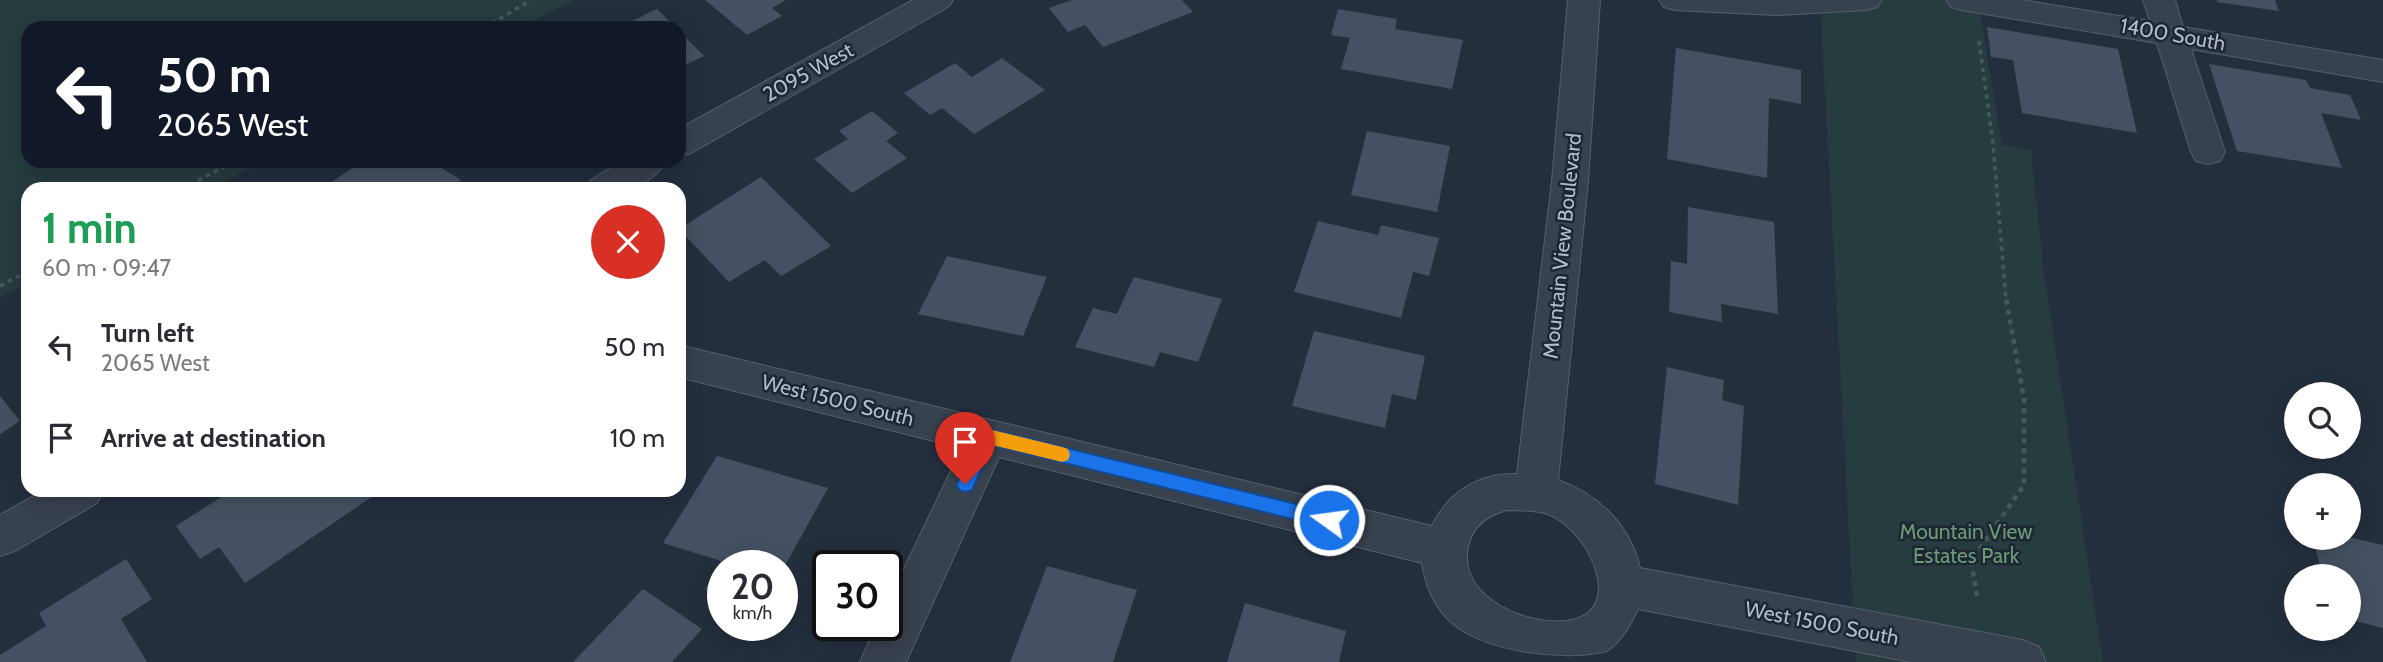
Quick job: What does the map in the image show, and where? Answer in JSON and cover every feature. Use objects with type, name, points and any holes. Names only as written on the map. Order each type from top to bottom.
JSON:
[{"type":"street","name":"2095 West","points":[[686,140],[937,0]]},
{"type":"street","name":"Mountain View Boulevard","points":[[1536,492],[1570,180],[1584,0]]},
{"type":"street","points":[[1675,0],[1776,5],[1866,0]]},
{"type":"street","name":"1400 South","points":[[1962,0],[2383,71]]},
{"type":"street","points":[[2159,0],[2208,152]]},
{"type":"street","points":[[614,182],[638,168]]},
{"type":"street","name":"West 1500 South","points":[[686,363],[1446,549]]},
{"type":"street","points":[[883,662],[988,436]]},
{"type":"street","points":[[1507,492],[1536,492],[1563,501],[1587,515],[1606,536],[1618,560],[1621,585],[1616,609],[1602,629],[1580,643],[1523,655],[1468,615],[1451,590],[1444,563],[1447,537],[1460,515],[1480,499],[1507,492]]},
{"type":"street","points":[[0,537],[70,497]]},
{"type":"street","name":"West 1500 South","points":[[1621,585],[2023,662]]},
{"type":"path","points":[[496,21],[531,0]]},
{"type":"path","points":[[1977,596],[1971,561],[2024,485],[2024,399],[2003,281],[1993,144],[1979,40]]},
{"type":"path","points":[[195,182],[221,168]]},
{"type":"path","points":[[0,286],[21,275]]},
{"type":"green space","points":[[0,0],[574,0],[534,21],[21,21],[21,168],[250,168],[222,182],[21,182],[21,286],[0,297]]},
{"type":"green space","name":"Mountain View Estates Park","points":[[1820,0],[1978,0],[2002,145],[2031,150],[2044,273],[2103,662],[1856,662]]},
{"type":"building","points":[[705,0],[786,0],[772,8],[782,16],[747,35]]},
{"type":"building","points":[[1072,0],[1182,0],[1193,12],[1103,47],[1085,25],[1068,32],[1049,8]]},
{"type":"building","points":[[2275,0],[2279,11],[2217,2]]},
{"type":"building","points":[[657,9],[669,21],[632,21]]},
{"type":"building","points":[[1338,9],[1397,19],[1395,29],[1463,40],[1452,89],[1341,69],[1350,38],[1331,35]]},
{"type":"building","points":[[1987,27],[2118,49],[2137,133],[2022,113],[2013,60],[1991,57]]},
{"type":"building","points":[[686,38],[704,56],[686,65]]},
{"type":"building","points":[[1676,48],[1801,70],[1801,104],[1769,98],[1767,178],[1667,159]]},
{"type":"building","points":[[1002,58],[1045,90],[974,134],[942,108],[930,115],[904,93],[955,63],[972,77]]},
{"type":"building","points":[[2209,64],[2306,80],[2310,88],[2350,95],[2361,120],[2321,113],[2342,168],[2237,151]]},
{"type":"building","points":[[872,111],[898,133],[886,141],[907,158],[852,193],[814,159],[848,139],[839,131]]},
{"type":"building","points":[[1367,131],[1450,146],[1437,212],[1351,195]]},
{"type":"building","points":[[352,168],[441,168],[461,180],[458,182],[332,182]]},
{"type":"building","points":[[761,177],[831,246],[781,276],[765,260],[729,282],[686,236],[686,225]]},
{"type":"building","points":[[1688,207],[1774,222],[1778,314],[1721,304],[1722,322],[1669,312],[1671,261],[1687,264]]},
{"type":"building","points":[[1318,221],[1378,235],[1381,225],[1439,238],[1429,276],[1413,272],[1401,318],[1294,292]]},
{"type":"building","points":[[947,256],[1047,277],[1023,336],[918,314]]},
{"type":"building","points":[[1134,277],[1222,299],[1198,362],[1160,352],[1154,367],[1075,347],[1093,308],[1117,314]]},
{"type":"building","points":[[1314,331],[1425,356],[1416,400],[1392,394],[1385,428],[1292,406]]},
{"type":"building","points":[[1667,367],[1724,380],[1722,400],[1744,406],[1738,505],[1655,484]]},
{"type":"building","points":[[0,396],[20,421],[0,434]]},
{"type":"building","points":[[717,456],[828,488],[794,550],[707,550],[707,557],[663,543]]},
{"type":"building","points":[[221,497],[372,497],[245,583],[219,547],[200,559],[176,526]]},
{"type":"building","points":[[2361,540],[2383,545],[2383,628],[2361,622],[2361,564],[2319,564],[2316,550],[2361,550]]},
{"type":"building","points":[[126,559],[152,599],[121,619],[147,662],[0,662],[0,655],[46,626],[39,613]]},
{"type":"building","points":[[1047,566],[1137,590],[1113,662],[1010,662]]},
{"type":"building","points":[[643,589],[702,629],[672,662],[573,662]]},
{"type":"building","points":[[1245,603],[1346,631],[1339,662],[1227,662]]},
{"type":"slow traffic","points":[[986,440],[988,436],[1062,455]]},
{"type":"route","points":[[965,484],[988,436],[1329,520]]}]
